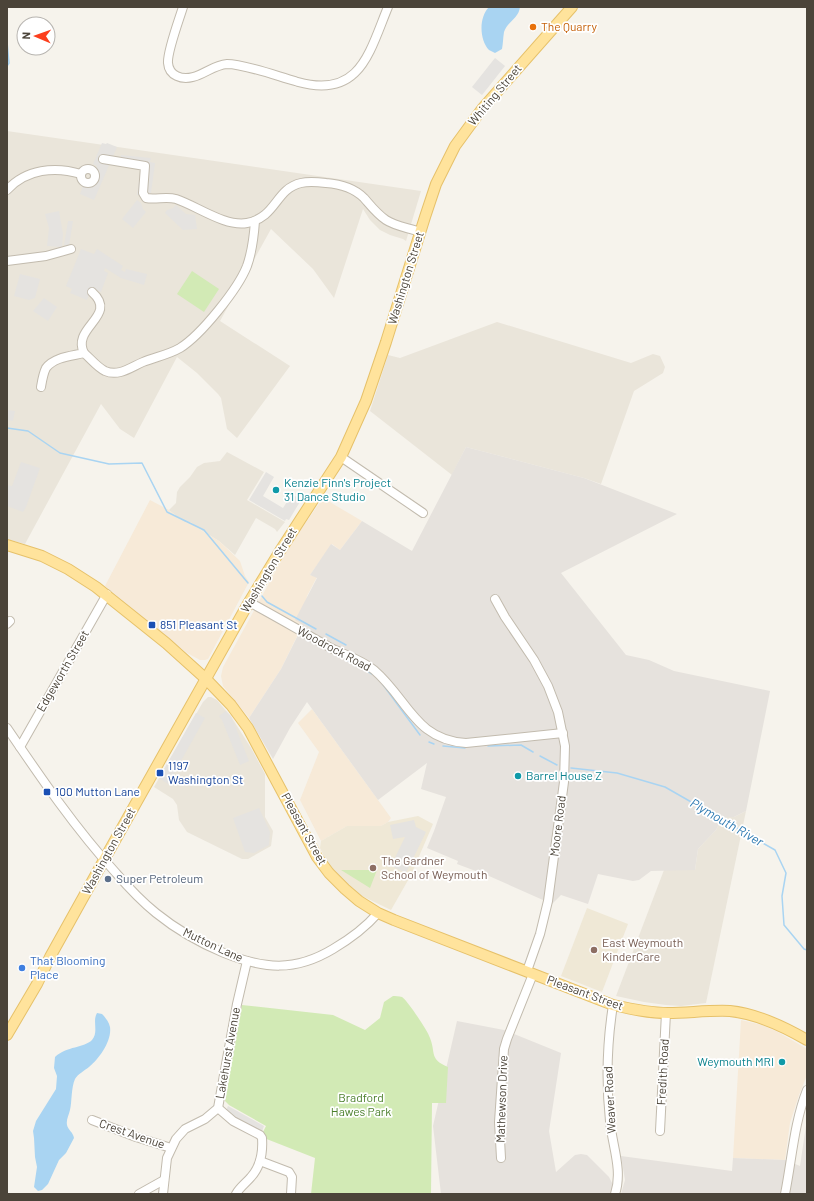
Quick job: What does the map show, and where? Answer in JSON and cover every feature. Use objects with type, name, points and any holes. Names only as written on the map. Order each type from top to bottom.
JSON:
[{"type":"main road","name":"Whiting Street","points":[[433,192],[455,146],[472,121],[513,72],[572,7]]},
{"type":"main road","name":"Washington Street","points":[[7,1035],[37,984],[50,957],[249,602],[287,539],[341,457],[374,381],[433,192]]},
{"type":"main road","name":"Pleasant Street","points":[[7,545],[54,562],[84,579],[106,594],[206,678],[231,705],[248,728],[310,845],[325,868],[345,889],[378,913],[428,934],[613,1005],[634,1010],[666,1013],[712,1011],[745,1014],[781,1026],[807,1040]]},
{"type":"street","points":[[182,7],[168,59],[169,68],[174,75],[183,78],[192,78],[218,65],[230,64],[311,86],[330,85],[341,82],[356,72],[367,57],[388,7]]},
{"type":"street","points":[[103,160],[145,166],[143,193],[146,198],[174,198],[224,220],[235,223],[255,221],[268,213],[281,196],[292,187],[304,182],[325,183],[344,186],[356,191],[386,220],[420,232]]},
{"type":"street","points":[[7,190],[20,179],[40,171],[59,170],[81,174]]},
{"type":"street","points":[[92,292],[98,298],[100,310],[95,322],[83,336],[81,342],[84,353],[106,371],[120,372],[128,370],[141,363],[176,350],[199,332],[220,307],[245,271],[250,259],[255,221]]},
{"type":"street","points":[[7,261],[46,256],[71,249]]},
{"type":"street","points":[[41,387],[46,368],[53,362],[58,359],[84,353]]},
{"type":"street","points":[[341,457],[423,513]]},
{"type":"street","name":"Edgeworth Street","points":[[20,747],[106,594]]},
{"type":"street","name":"Moore Road","points":[[495,599],[505,617],[534,660],[548,686],[558,712],[565,746],[565,767],[548,901],[530,973]]},
{"type":"street","name":"Woodrock Road","points":[[249,602],[373,669],[387,682],[424,728],[443,739],[454,742],[466,742],[563,733]]},
{"type":"street","name":"Mutton Lane","points":[[7,728],[69,817],[104,860],[155,912],[196,940],[257,964],[282,966],[294,965],[315,958],[333,949],[361,930],[378,913]]},
{"type":"street","name":"Lakehurst Avenue","points":[[162,1194],[167,1158],[171,1148],[180,1134],[185,1129],[206,1119],[218,1108],[237,1004],[247,961]]},
{"type":"street","name":"Mathewson Drive","points":[[501,1158],[499,1122],[504,1047],[530,973]]},
{"type":"street","name":"Weaver Road","points":[[613,1005],[609,1037],[608,1094],[610,1122],[618,1179],[615,1194]]},
{"type":"street","name":"Fredith Road","points":[[660,1131],[666,1013]]},
{"type":"street","points":[[785,1194],[797,1122],[800,1108],[807,1090]]},
{"type":"street","points":[[218,1108],[233,1121],[260,1135],[263,1143],[257,1170],[236,1194]]},
{"type":"street","name":"Crest Avenue","points":[[92,1120],[122,1130],[136,1137],[171,1148]]},
{"type":"street","points":[[260,1161],[289,1172],[292,1177],[291,1194]]},
{"type":"street","points":[[139,1194],[164,1180]]},
{"type":"shaded area","points":[[495,58],[505,66],[482,95],[472,87]]},
{"type":"shaded area","points":[[7,131],[421,191],[406,241],[380,230],[370,220],[363,209],[334,298],[313,269],[271,229],[220,321],[290,366],[237,438],[227,429],[221,398],[197,373],[177,357],[134,438],[120,429],[101,404],[25,544],[7,539]]},
{"type":"shaded area","points":[[102,143],[107,143],[117,147],[94,200],[80,194],[83,186],[88,188],[97,166],[93,164]]},
{"type":"shaded area","points":[[121,155],[151,158],[150,162],[155,163],[151,193],[147,193],[142,196],[137,195],[141,166],[120,163]]},
{"type":"shaded area","points":[[137,200],[141,203],[146,212],[133,228],[122,219]]},
{"type":"shaded area","points":[[176,205],[186,214],[195,215],[197,229],[183,230],[165,213],[167,210]]},
{"type":"shaded area","points":[[59,211],[63,234],[62,247],[47,246],[49,228],[45,214]]},
{"type":"shaded area","points":[[68,221],[73,221],[69,246],[64,245]]},
{"type":"shaded area","points":[[81,249],[94,254],[97,249],[123,266],[121,270],[125,272],[126,269],[147,274],[144,285],[121,278],[105,268],[104,271],[108,273],[101,292],[96,290],[89,295],[87,300],[70,293],[72,289],[66,286]]},
{"type":"shaded area","points":[[20,274],[40,279],[35,298],[29,300],[14,296]]},
{"type":"shaded area","points":[[44,298],[57,307],[48,321],[33,311]]},
{"type":"shaded area","points":[[497,322],[631,363],[653,354],[660,356],[665,367],[663,373],[634,391],[601,484],[584,478],[466,447],[452,475],[370,411],[388,355],[400,358]]},
{"type":"shaded area","points":[[7,410],[15,411],[13,421],[7,420]]},
{"type":"shaded area","points":[[466,447],[584,478],[677,514],[561,573],[626,655],[649,660],[674,671],[770,691],[746,811],[734,817],[727,817],[721,820],[716,830],[698,849],[695,870],[651,871],[639,880],[633,881],[598,874],[588,904],[561,895],[552,904],[489,876],[457,864],[458,861],[427,848],[446,797],[421,789],[427,763],[378,800],[307,702],[290,728],[273,759],[249,718],[281,669],[303,625],[295,620],[317,578],[310,575],[331,544],[340,550],[362,521],[412,551]]},
{"type":"shaded area","points":[[227,452],[264,472],[247,500],[285,522],[277,532],[275,529],[256,518],[235,555],[219,541],[188,522],[184,522],[169,510],[176,503],[177,492],[180,487],[197,467],[204,463],[220,461]]},
{"type":"shaded area","points":[[21,462],[40,468],[23,512],[7,506],[7,485],[12,486]]},
{"type":"shaded area","points":[[266,472],[274,477],[263,496],[283,508],[292,494],[301,500],[289,520],[286,519],[285,521],[249,500]]},
{"type":"shaded area","points":[[323,498],[362,521],[340,550],[332,544],[310,575],[317,577],[307,596],[303,624],[281,669],[249,718],[223,686],[221,676],[223,667],[290,545]]},
{"type":"shaded area","points":[[150,500],[169,510],[184,522],[191,522],[202,531],[219,541],[240,561],[245,576],[249,582],[208,659],[200,660],[187,653],[105,586]]},
{"type":"shaded area","points":[[208,697],[217,700],[232,718],[265,774],[265,817],[273,831],[271,846],[248,859],[242,859],[187,832],[179,820],[177,805],[173,799],[154,787],[203,702]]},
{"type":"shaded area","points":[[312,709],[391,818],[388,822],[381,826],[347,826],[321,841],[300,800],[319,752],[298,723]]},
{"type":"shaded area","points":[[226,711],[231,716],[249,761],[240,765],[219,716]]},
{"type":"shaded area","points":[[196,713],[205,718],[168,784],[159,778]]},
{"type":"shaded area","points":[[259,808],[270,832],[269,845],[254,853],[245,852],[233,818]]},
{"type":"shaded area","points":[[746,811],[706,1003],[681,1006],[666,1005],[616,996],[664,870],[695,870],[698,849],[716,830],[721,820],[727,817],[734,817]]},
{"type":"shaded area","name":"The Gardner School of Weymouth","points":[[418,816],[433,824],[411,875],[391,910],[360,895],[342,880],[326,860],[320,848],[321,841],[347,826],[381,826],[388,822]]},
{"type":"shaded area","points":[[414,820],[416,827],[426,832],[406,873],[391,866],[405,837],[393,839],[390,825]]},
{"type":"shaded area","name":"East Weymouth KinderCare","points":[[587,908],[628,924],[602,992],[561,976]]},
{"type":"shaded area","points":[[741,1020],[762,1025],[778,1032],[807,1049],[807,1075],[790,1123],[785,1160],[733,1158]]},
{"type":"shaded area","points":[[457,1021],[504,1030],[561,1053],[549,1131],[556,1172],[575,1155],[587,1155],[609,1177],[613,1185],[611,1194],[441,1194],[433,1126]]},
{"type":"shaded area","points":[[228,1106],[264,1126],[261,1134],[234,1118],[226,1111]]},
{"type":"shaded area","points":[[807,1119],[807,1194],[621,1194],[625,1180],[621,1156],[732,1171],[733,1158],[785,1160],[800,1166]]},
{"type":"green space","points":[[192,271],[219,289],[204,312],[177,294]]},
{"type":"green space","points":[[341,870],[377,870],[370,888]]},
{"type":"green space","name":"Bradford Hawes Park","points":[[393,996],[402,997],[408,1004],[428,1034],[432,1043],[434,1055],[438,1061],[448,1067],[446,1103],[432,1103],[431,1194],[311,1194],[315,1158],[264,1138],[262,1134],[266,1126],[229,1105],[225,1101],[242,1005],[333,1015],[365,1030],[380,1018],[384,1002]]},
{"type":"water","points":[[489,7],[520,7],[518,14],[504,32],[502,49],[495,53],[489,50],[483,40],[482,34],[483,16]]},
{"type":"water","points":[[97,1013],[102,1014],[109,1023],[109,1038],[107,1044],[97,1059],[75,1079],[70,1112],[67,1119],[68,1127],[74,1138],[66,1153],[59,1160],[48,1184],[42,1190],[38,1191],[34,1187],[37,1167],[33,1131],[36,1121],[56,1089],[57,1076],[54,1068],[55,1057],[60,1053],[89,1043],[92,1040],[95,1034],[95,1019]]},
{"type":"waterway","name":"Plymouth River","points":[[7,42],[9,63],[7,66]]},
{"type":"waterway","name":"Plymouth River","points":[[7,428],[28,431],[60,453],[109,464],[142,463],[167,512],[204,530],[248,583]]},
{"type":"waterway","name":"Plymouth River","points":[[262,596],[267,602],[316,629]]},
{"type":"waterway","name":"Plymouth River","points":[[326,634],[346,645]]},
{"type":"waterway","name":"Plymouth River","points":[[346,660],[352,662]]},
{"type":"waterway","name":"Plymouth River","points":[[364,669],[372,674]]},
{"type":"waterway","name":"Plymouth River","points":[[381,682],[420,735]]},
{"type":"waterway","name":"Plymouth River","points":[[429,742],[434,744]]},
{"type":"waterway","name":"Plymouth River","points":[[488,746],[521,745],[533,752]]},
{"type":"waterway","name":"Plymouth River","points":[[443,746],[465,748]]},
{"type":"waterway","name":"Plymouth River","points":[[540,756],[557,765]]},
{"type":"waterway","name":"Plymouth River","points":[[571,768],[617,773],[665,787],[775,850],[786,873],[782,896],[784,925],[804,949],[807,950]]},
{"type":"place","name":"The Quarry","points":[[533,27]]},
{"type":"place","name":"Kenzie Finn's Project 31 Dance Studio","points":[[276,490]]},
{"type":"place","name":"851 Pleasant St","points":[[152,625]]},
{"type":"place","name":"1197 Washington St","points":[[160,773]]},
{"type":"place","name":"Barrel House Z","points":[[518,776]]},
{"type":"place","name":"100 Mutton Lane","points":[[47,792]]},
{"type":"place","name":"The Gardner School of Weymouth","points":[[373,868]]},
{"type":"place","name":"Super Petroleum","points":[[108,879]]},
{"type":"place","name":"East Weymouth KinderCare","points":[[594,950]]},
{"type":"place","name":"That Blooming Place","points":[[22,968]]},
{"type":"place","name":"Weymouth MRI","points":[[782,1062]]}]
